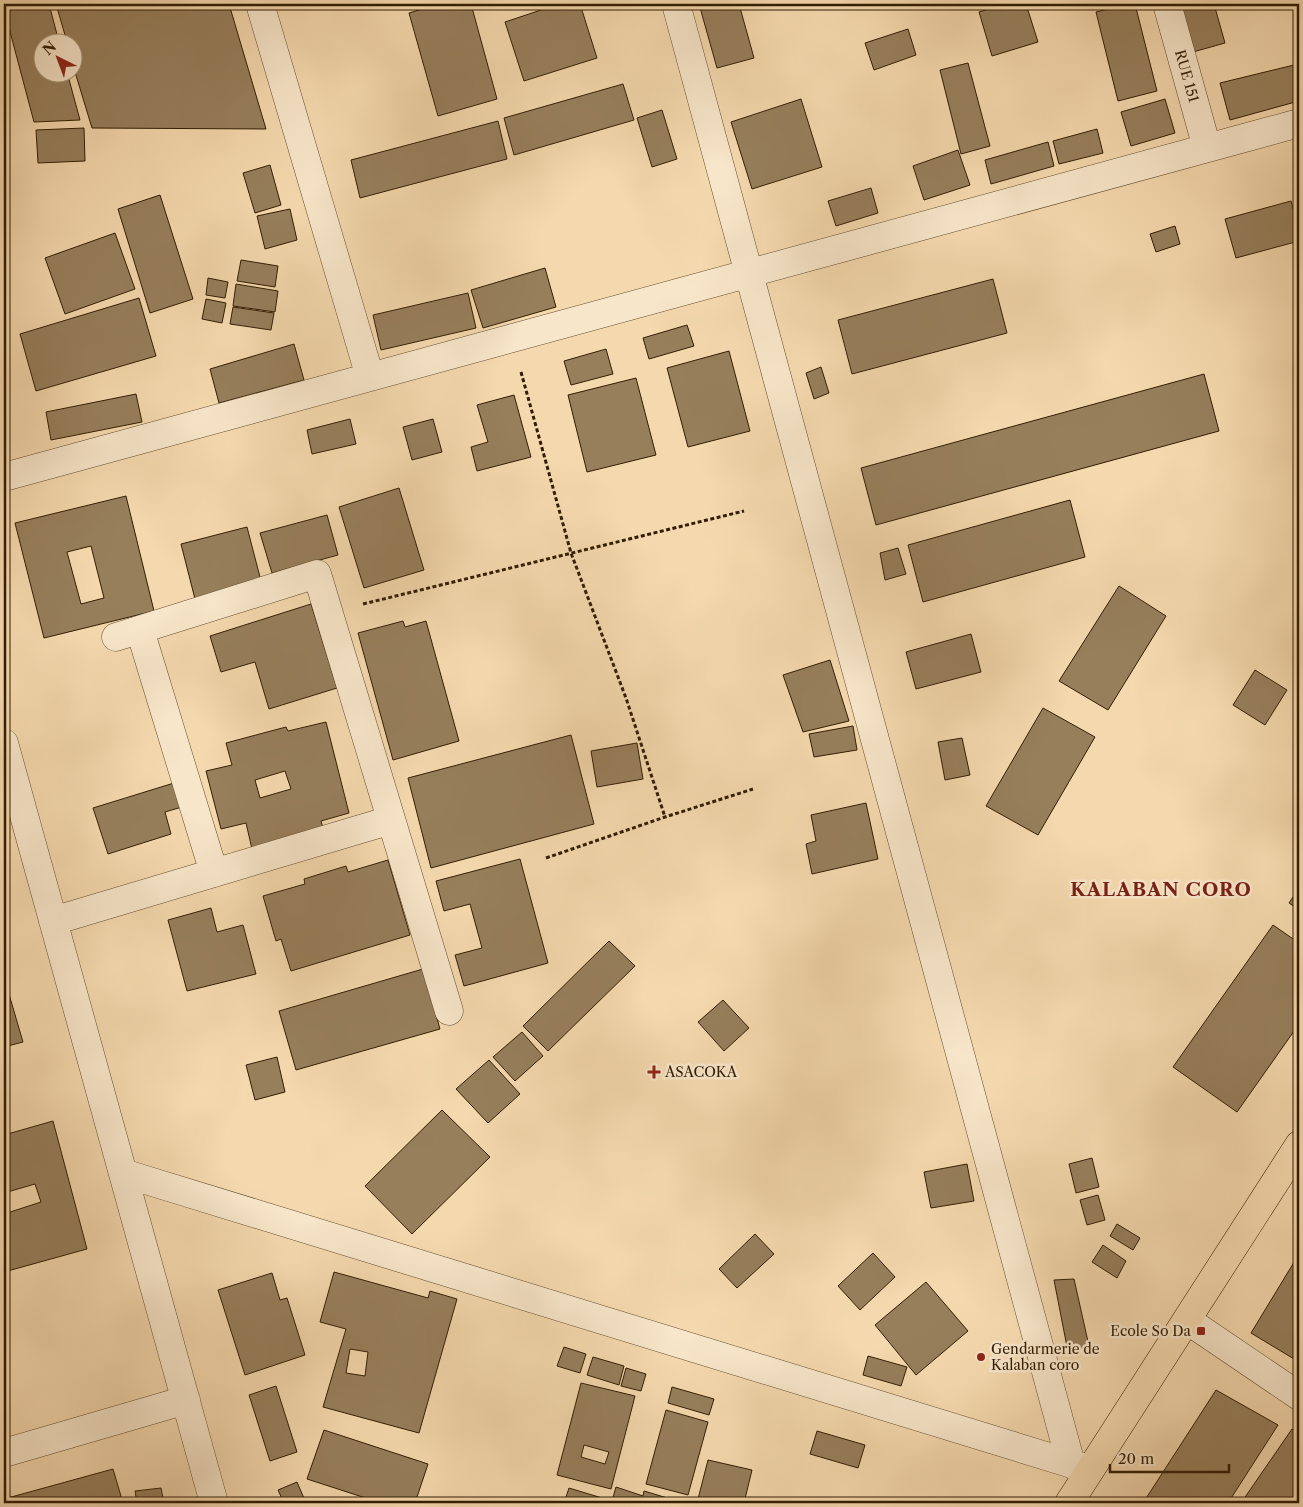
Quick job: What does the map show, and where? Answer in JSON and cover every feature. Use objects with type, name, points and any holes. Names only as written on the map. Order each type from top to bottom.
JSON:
[{"type":"main road","points":[[1068,1503],[1081,1467],[1187,1320],[1299,1144]]},
{"type":"street","points":[[260,4],[370,376]]},
{"type":"street","points":[[676,4],[1081,1467]]},
{"type":"street","name":"RUE 151","points":[[1167,4],[1207,148]]},
{"type":"street","points":[[4,477],[1299,123]]},
{"type":"street","points":[[214,873],[128,634],[317,574],[449,1011]]},
{"type":"street","points":[[4,743],[214,1503]]},
{"type":"street","points":[[53,921],[391,820]]},
{"type":"street","points":[[123,1174],[1081,1467]]},
{"type":"street","points":[[1187,1320],[1299,1396]]},
{"type":"street","points":[[4,1453],[186,1400]]},
{"type":"path","points":[[512,338],[571,553],[626,698],[666,817]]},
{"type":"path","points":[[328,613],[744,510]]},
{"type":"path","points":[[546,858],[753,789]]},
{"type":"building","points":[[4,4],[49,4],[56,32],[32,32],[32,82],[70,82],[80,120],[34,122]]},
{"type":"building","points":[[56,4],[229,4],[266,129],[92,128],[78,82],[82,82],[82,32],[64,32]]},
{"type":"building","points":[[439,4],[471,4],[497,99],[438,116],[409,13]]},
{"type":"building","points":[[559,4],[580,4],[597,58],[524,81],[505,22]]},
{"type":"building","points":[[699,4],[739,4],[754,58],[717,68]]},
{"type":"building","points":[[1005,4],[1026,4],[1038,42],[992,56],[979,12]]},
{"type":"building","points":[[1135,4],[1157,91],[1118,101],[1096,12]]},
{"type":"building","points":[[1180,4],[1214,4],[1225,43],[1193,52]]},
{"type":"building","points":[[908,29],[916,55],[874,70],[865,43]]},
{"type":"building","points":[[968,63],[990,146],[961,154],[940,70]]},
{"type":"building","points":[[1294,65],[1299,86],[1299,101],[1230,120],[1220,83]]},
{"type":"building","points":[[623,84],[634,120],[514,155],[504,118]]},
{"type":"building","points":[[801,99],[822,167],[752,189],[731,122]]},
{"type":"building","points":[[1165,99],[1175,133],[1131,146],[1121,112]]},
{"type":"building","points":[[662,110],[677,159],[652,167],[637,118]]},
{"type":"building","points":[[498,121],[507,159],[360,198],[351,160]]},
{"type":"building","points":[[84,128],[85,161],[38,163],[36,130]]},
{"type":"building","points":[[1097,129],[1103,153],[1059,164],[1053,141]]},
{"type":"building","points":[[1048,142],[1054,166],[991,184],[985,160]]},
{"type":"building","points":[[958,150],[970,185],[924,200],[913,166]]},
{"type":"building","points":[[270,165],[281,205],[255,213],[243,173]]},
{"type":"building","points":[[871,188],[878,213],[836,226],[828,201]]},
{"type":"building","points":[[160,195],[193,299],[150,313],[118,209]]},
{"type":"building","points":[[1291,201],[1299,231],[1299,241],[1236,258],[1225,219]]},
{"type":"building","points":[[290,209],[297,240],[265,249],[257,216]]},
{"type":"building","points":[[1175,226],[1180,244],[1156,252],[1150,234]]},
{"type":"building","points":[[115,233],[135,289],[65,314],[45,258]]},
{"type":"building","points":[[241,260],[278,266],[275,287],[237,281]]},
{"type":"building","points":[[545,268],[556,307],[483,328],[471,290]]},
{"type":"building","points":[[208,278],[228,282],[225,298],[206,295]]},
{"type":"building","points":[[993,279],[1007,333],[852,374],[838,320]]},
{"type":"building","points":[[236,284],[278,291],[275,312],[233,306]]},
{"type":"building","points":[[468,293],[476,328],[381,350],[373,315]]},
{"type":"building","points":[[139,298],[156,356],[36,391],[20,334]]},
{"type":"building","points":[[206,299],[226,303],[222,323],[202,319]]},
{"type":"building","points":[[233,307],[274,313],[271,330],[230,324]]},
{"type":"building","points":[[687,325],[694,346],[649,359],[643,338]]},
{"type":"building","points":[[294,344],[304,380],[219,403],[210,369]]},
{"type":"building","points":[[606,349],[613,374],[571,385],[564,361]]},
{"type":"building","points":[[729,351],[750,431],[688,447],[667,368]]},
{"type":"building","points":[[821,367],[829,393],[814,399],[806,373]]},
{"type":"building","points":[[1204,374],[1219,431],[876,525],[861,468]]},
{"type":"building","points":[[636,378],[656,455],[587,472],[568,395]]},
{"type":"building","points":[[136,394],[142,422],[51,440],[46,412]]},
{"type":"building","points":[[514,395],[531,457],[477,471],[471,447],[488,442],[477,405]]},
{"type":"building","points":[[350,419],[356,444],[312,454],[307,430]]},
{"type":"building","points":[[433,419],[442,452],[412,460],[403,427]]},
{"type":"building","points":[[399,488],[424,570],[364,588],[339,507]]},
{"type":"building","points":[[126,496],[154,611],[44,638],[15,523]],"holes":[[[91,546],[104,598],[81,604],[67,552]]]},
{"type":"building","points":[[1070,500],[1085,557],[923,602],[908,545]]},
{"type":"building","points":[[327,515],[338,555],[272,573],[260,533]]},
{"type":"building","points":[[247,527],[261,581],[195,599],[181,544]]},
{"type":"building","points":[[898,548],[906,574],[885,580],[880,553]]},
{"type":"building","points":[[1119,586],[1166,616],[1108,710],[1059,681]]},
{"type":"building","points":[[311,604],[337,688],[269,709],[255,662],[221,672],[210,636]]},
{"type":"building","points":[[403,621],[405,627],[426,621],[459,741],[393,760],[358,633]]},
{"type":"building","points":[[971,634],[981,672],[916,689],[906,652]]},
{"type":"building","points":[[830,660],[849,721],[803,732],[783,675]]},
{"type":"building","points":[[1255,670],[1287,690],[1265,725],[1233,705]]},
{"type":"building","points":[[1043,708],[1095,737],[1038,835],[986,806]]},
{"type":"building","points":[[326,722],[349,813],[321,821],[324,831],[252,849],[246,823],[221,829],[206,771],[232,765],[226,743],[286,727],[288,731]],"holes":[[[285,771],[291,789],[260,798],[255,780]]]},
{"type":"building","points":[[853,726],[857,750],[814,757],[809,734]]},
{"type":"building","points":[[571,735],[594,824],[431,868],[408,778]]},
{"type":"building","points":[[962,738],[970,775],[945,780],[938,742]]},
{"type":"building","points":[[637,743],[643,779],[597,787],[591,751]]},
{"type":"building","points":[[174,783],[182,807],[165,812],[171,834],[108,854],[93,808]]},
{"type":"building","points":[[866,803],[878,859],[812,874],[806,844],[816,841],[811,815]]},
{"type":"building","points":[[520,859],[548,963],[464,986],[455,955],[482,948],[470,904],[444,911],[436,881]]},
{"type":"building","points":[[388,860],[410,935],[291,971],[281,939],[276,941],[263,896],[305,884],[304,879],[346,866],[348,872]]},
{"type":"building","points":[[1299,888],[1299,910],[1289,903]]},
{"type":"building","points":[[211,908],[217,932],[243,925],[256,974],[187,991],[168,920]]},
{"type":"building","points":[[1273,925],[1299,943],[1299,1024],[1237,1112],[1173,1067]]},
{"type":"building","points":[[609,941],[635,966],[548,1051],[523,1026]]},
{"type":"building","points":[[423,969],[440,1029],[296,1070],[279,1011]]},
{"type":"building","points":[[4,977],[23,1042],[4,1047]]},
{"type":"building","points":[[723,1000],[749,1028],[724,1051],[698,1022]]},
{"type":"building","points":[[522,1032],[543,1056],[515,1081],[493,1057]]},
{"type":"building","points":[[277,1057],[285,1092],[255,1100],[246,1065]]},
{"type":"building","points":[[489,1060],[520,1094],[488,1123],[456,1089]]},
{"type":"building","points":[[442,1110],[490,1157],[412,1234],[365,1186]]},
{"type":"building","points":[[53,1121],[87,1249],[4,1272],[4,1214],[41,1202],[35,1184],[4,1193],[4,1135]]},
{"type":"building","points":[[1092,1158],[1099,1187],[1076,1193],[1069,1164]]},
{"type":"building","points":[[967,1164],[974,1201],[931,1208],[924,1172]]},
{"type":"building","points":[[1098,1195],[1105,1220],[1087,1225],[1080,1200]]},
{"type":"building","points":[[1117,1224],[1140,1238],[1133,1250],[1110,1236]]},
{"type":"building","points":[[755,1234],[774,1254],[737,1288],[719,1269]]},
{"type":"building","points":[[1103,1245],[1126,1261],[1117,1278],[1092,1262]]},
{"type":"building","points":[[873,1253],[895,1277],[860,1310],[838,1286]]},
{"type":"building","points":[[1299,1254],[1299,1362],[1251,1333]]},
{"type":"building","points":[[334,1272],[428,1298],[430,1291],[457,1299],[419,1433],[323,1407],[346,1329],[320,1322]],"holes":[[[350,1349],[368,1352],[365,1376],[346,1373]]]},
{"type":"building","points":[[272,1273],[280,1300],[287,1298],[305,1355],[245,1375],[218,1290]]},
{"type":"building","points":[[1074,1279],[1089,1346],[1068,1352],[1054,1280]]},
{"type":"building","points":[[926,1282],[968,1331],[916,1375],[875,1325]]},
{"type":"building","points":[[564,1347],[586,1354],[580,1373],[557,1366]]},
{"type":"building","points":[[868,1356],[907,1367],[901,1386],[863,1375]]},
{"type":"building","points":[[593,1357],[624,1366],[619,1385],[587,1375]]},
{"type":"building","points":[[626,1368],[646,1374],[641,1391],[621,1386]]},
{"type":"building","points":[[581,1383],[635,1396],[611,1489],[557,1475]],"holes":[[[584,1445],[609,1452],[605,1464],[581,1457]]]},
{"type":"building","points":[[276,1386],[297,1452],[270,1461],[249,1395]]},
{"type":"building","points":[[672,1387],[714,1399],[709,1415],[668,1403]]},
{"type":"building","points":[[1216,1390],[1278,1425],[1228,1503],[1143,1503]]},
{"type":"building","points":[[666,1410],[708,1422],[688,1495],[646,1484]]},
{"type":"building","points":[[1292,1429],[1299,1434],[1299,1503],[1241,1503]]},
{"type":"building","points":[[324,1430],[428,1464],[415,1503],[381,1503],[307,1479]]},
{"type":"building","points":[[817,1431],[865,1445],[858,1468],[810,1454]]},
{"type":"building","points":[[708,1460],[752,1470],[744,1503],[697,1503]]},
{"type":"building","points":[[113,1469],[123,1503],[4,1503],[4,1499]]},
{"type":"building","points":[[297,1482],[306,1503],[284,1503],[278,1490]]},
{"type":"building","points":[[616,1487],[643,1496],[644,1491],[684,1503],[564,1503],[569,1488],[612,1501]]},
{"type":"building","points":[[161,1488],[164,1503],[137,1503],[135,1491]]},
{"type":"place","name":"ASACOKA","points":[[654,1072]]},
{"type":"place","name":"Ecole So Da","points":[[1201,1331]]},
{"type":"place","name":"Gendarmerie de Kalaban coro","points":[[981,1357]]},
{"type":"district","name":"KALABAN CORO","points":[[1161,889]]}]
